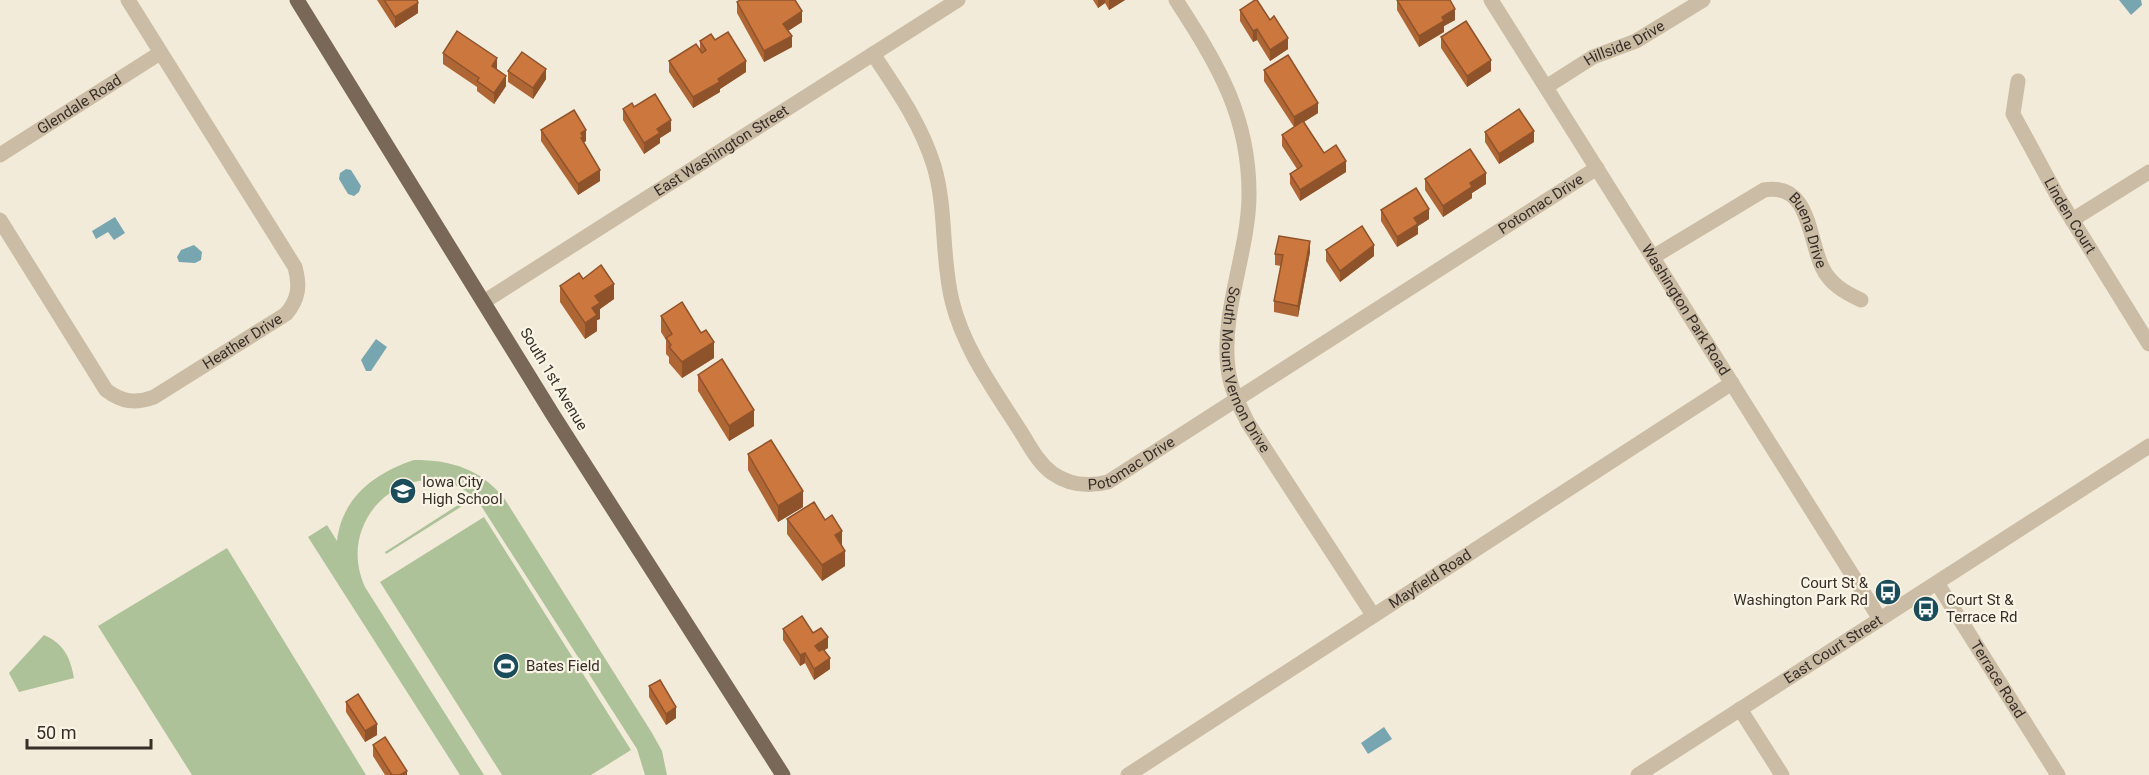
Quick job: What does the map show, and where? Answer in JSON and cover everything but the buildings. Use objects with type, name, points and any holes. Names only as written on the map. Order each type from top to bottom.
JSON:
[{"type":"main road","name":"South 1st Avenue","points":[[297,0],[554,415],[783,775]]},
{"type":"street","name":"Heather Drive","points":[[0,220],[106,390],[127,401],[140,402],[153,397],[286,314],[298,294],[299,280],[295,267],[128,0]]},
{"type":"street","name":"East Washington Street","points":[[485,301],[958,0]]},
{"type":"street","name":"South Mount Vernon Drive","points":[[1176,0],[1216,62],[1231,94],[1242,127],[1248,162],[1246,224],[1227,343],[1228,368],[1236,400],[1373,615]]},
{"type":"street","name":"Washington Park Road","points":[[1491,0],[1880,619]]},
{"type":"street","name":"Hillside Drive","points":[[1546,87],[1593,57],[1636,41],[1703,0]]},
{"type":"street","name":"Glendale Road","points":[[0,154],[160,53]]},
{"type":"street","name":"Potomac Drive","points":[[873,54],[908,107],[934,167],[942,203],[946,266],[952,300],[962,333],[982,371],[1041,463],[1063,480],[1080,484],[1108,482],[1597,168]]},
{"type":"street","name":"Linden Court","points":[[2018,81],[2013,114],[2072,220],[2149,344]]},
{"type":"street","points":[[2072,220],[2149,172]]},
{"type":"street","name":"Buena Drive","points":[[1653,257],[1764,190],[1776,188],[1787,191],[1801,203],[1822,267],[1831,281],[1843,292],[1861,300]]},
{"type":"street","name":"Mayfield Road","points":[[1128,775],[1731,383]]},
{"type":"street","name":"East Court Street","points":[[1638,775],[2149,446]]},
{"type":"street","name":"Terrace Road","points":[[1937,583],[2058,775]]},
{"type":"street","points":[[1740,709],[1782,775]]},
{"type":"green space","points":[[414,460],[441,462],[464,468],[485,480],[504,498],[652,733],[662,751],[667,775],[645,775],[637,749],[475,498],[386,554],[385,552],[472,496],[450,483],[427,480],[405,485],[386,497],[370,514],[360,535],[358,560],[365,587],[484,775],[460,775],[308,537],[327,525],[337,541],[340,525],[353,499],[386,472]]},
{"type":"green space","name":"Bates Field","points":[[484,517],[631,750],[591,775],[502,775],[380,582]]},
{"type":"green space","points":[[227,548],[366,775],[192,775],[98,626]]},
{"type":"green space","points":[[44,635],[57,643],[65,652],[74,678],[19,692],[9,673]]},
{"type":"water","points":[[2119,0],[2141,0],[2142,5],[2131,15]]},
{"type":"water","points":[[346,169],[351,170],[361,186],[359,192],[354,196],[348,194],[339,179],[340,173]]},
{"type":"water","points":[[115,217],[125,233],[114,240],[108,232],[96,239],[92,231]]},
{"type":"water","points":[[194,245],[202,252],[201,260],[195,263],[179,262],[177,257],[181,250]]},
{"type":"water","points":[[376,339],[387,347],[371,371],[366,371],[361,360]]},
{"type":"water","points":[[1384,727],[1392,739],[1368,754],[1361,743]]},
{"type":"place","name":"Iowa City High School","points":[[403,491]]},
{"type":"place","name":"Court St & Washington Park Rd","points":[[1888,592]]},
{"type":"place","name":"Court St & Terrace Rd","points":[[1926,609]]},
{"type":"place","name":"Bates Field","points":[[506,666]]}]
